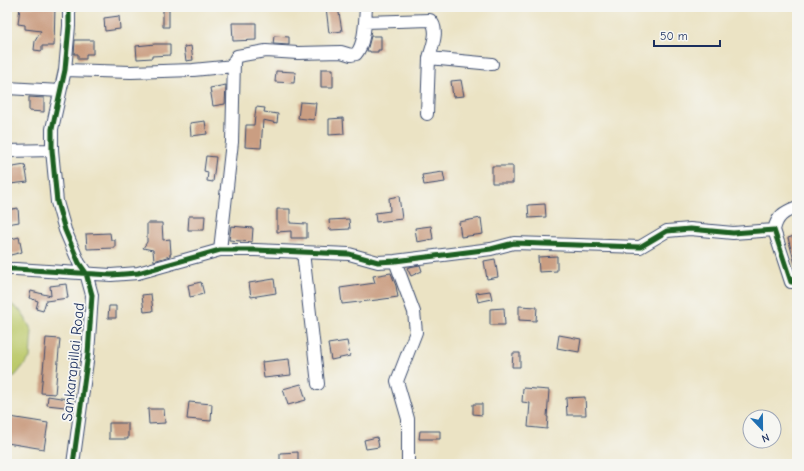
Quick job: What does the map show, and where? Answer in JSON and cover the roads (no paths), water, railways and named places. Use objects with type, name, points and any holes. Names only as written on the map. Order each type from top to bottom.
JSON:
[{"type":"street","name":"Sankarapillai Road","points":[[69,7],[69,26],[65,70],[52,129],[52,150],[58,202],[65,230],[79,263],[86,273],[92,295],[88,354],[73,464]]},
{"type":"street","points":[[220,250],[232,142],[234,61],[237,56],[266,51],[298,53],[341,52],[351,55],[356,54],[362,44],[366,7]]},
{"type":"street","points":[[365,22],[430,20],[433,23],[434,34],[429,58],[427,114]]},
{"type":"street","points":[[429,58],[492,64]]},
{"type":"street","points":[[65,70],[131,72],[193,70],[234,66]]},
{"type":"street","points":[[7,88],[60,91]]},
{"type":"street","points":[[7,151],[52,150]]},
{"type":"street","points":[[797,207],[785,212],[776,222],[774,230],[791,282],[797,282]]},
{"type":"street","points":[[7,269],[110,275],[138,273],[220,250],[348,254],[378,262],[491,249],[514,243],[640,247],[667,231],[690,229],[733,233],[774,230]]},
{"type":"street","points":[[303,252],[318,384]]},
{"type":"street","points":[[395,261],[414,312],[416,332],[397,381],[408,419],[408,464]]}]
